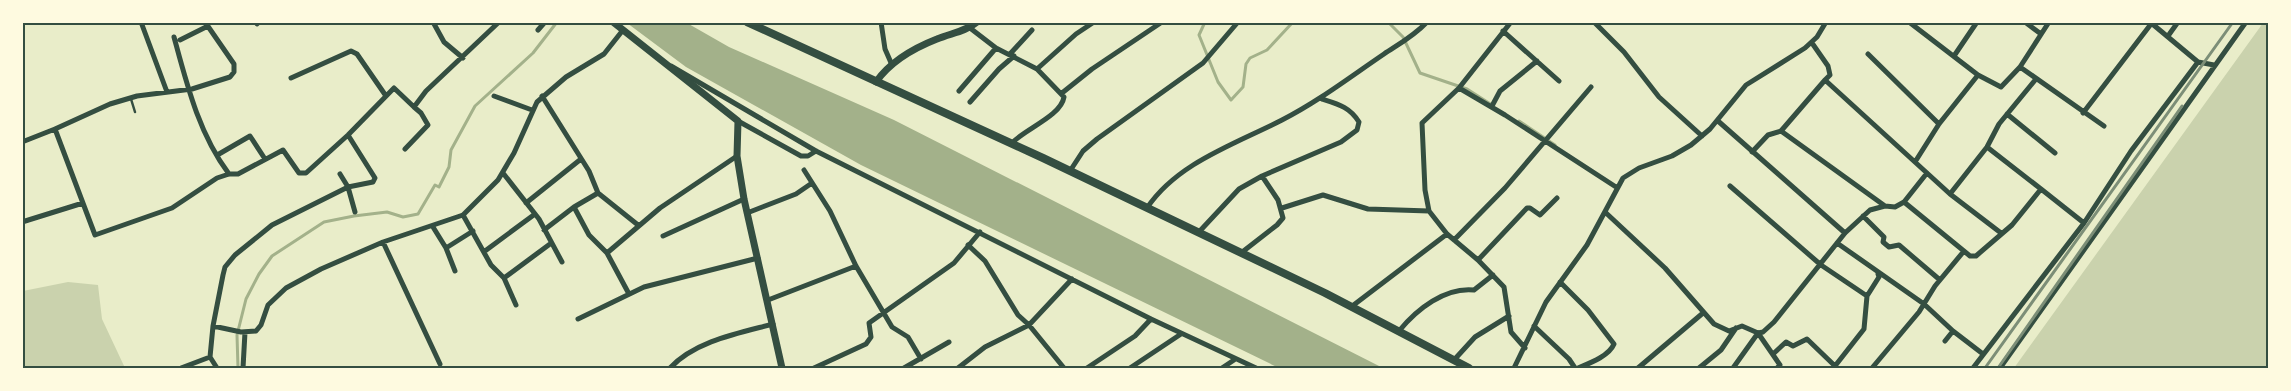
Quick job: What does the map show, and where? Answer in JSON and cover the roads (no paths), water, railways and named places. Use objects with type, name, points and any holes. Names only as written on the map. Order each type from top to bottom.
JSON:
[{"type":"main road","points":[[747,22],[1012,143],[1351,307],[1469,368]]},
{"type":"street","points":[[141,22],[166,92]]},
{"type":"street","points":[[433,22],[444,42],[463,58]]},
{"type":"street","points":[[414,107],[426,91],[499,22]]},
{"type":"street","points":[[538,30],[545,22]]},
{"type":"street","points":[[613,22],[738,121],[801,156],[808,156],[816,151]]},
{"type":"street","points":[[881,22],[885,49],[892,65]]},
{"type":"street","points":[[876,82],[892,65],[938,38],[970,28],[977,22]]},
{"type":"street","points":[[1037,69],[1076,34],[1094,22]]},
{"type":"street","points":[[1062,93],[1092,69],[1162,22]]},
{"type":"street","points":[[1070,171],[1083,151],[1097,139],[1203,63],[1214,53],[1238,22]]},
{"type":"street","points":[[1417,22],[1422,28]]},
{"type":"street","points":[[1147,208],[1161,188],[1173,179],[1210,156],[1322,99],[1411,37],[1427,22]]},
{"type":"street","points":[[1511,22],[1460,87],[1422,123],[1429,211],[1447,234],[1478,260],[1506,291],[1511,332],[1525,348]]},
{"type":"street","points":[[1594,22],[1624,52],[1658,96],[1702,136]]},
{"type":"street","points":[[1514,368],[1546,302],[1587,245],[1616,188],[1630,172],[1672,156],[1702,136],[1718,121],[1746,84],[1812,43],[1826,22]]},
{"type":"street","points":[[1909,22],[1978,75],[2001,87],[2020,67],[2049,22]]},
{"type":"street","points":[[1954,56],[1977,22]]},
{"type":"street","points":[[2025,22],[2041,34]]},
{"type":"street","points":[[2168,36],[2178,22]]},
{"type":"street","points":[[2000,368],[2246,22]]},
{"type":"street","points":[[2083,113],[2151,23],[2197,61],[2214,65]]},
{"type":"street","points":[[22,142],[56,129],[110,104],[131,97],[188,89],[230,77],[234,72],[234,64],[206,24],[180,40]]},
{"type":"street","points":[[970,28],[996,48],[1037,69],[1062,93],[1064,100],[1048,117],[1019,136],[1012,143]]},
{"type":"street","points":[[213,326],[243,332],[259,328],[268,305],[286,288],[321,269],[383,242],[433,227],[463,215],[482,198],[503,173],[514,153],[532,110],[542,96],[566,77],[604,54],[623,30]]},
{"type":"street","points":[[970,102],[1032,30]]},
{"type":"street","points":[[1503,31],[1559,81]]},
{"type":"street","points":[[174,37],[188,89],[201,125],[215,155],[229,174]]},
{"type":"street","points":[[1781,131],[1781,128],[1830,75],[1828,66],[1812,43]]},
{"type":"street","points":[[959,91],[996,48]]},
{"type":"street","points":[[291,78],[351,51],[357,54],[386,96]]},
{"type":"street","points":[[1868,54],[1939,124]]},
{"type":"street","points":[[1492,105],[1500,91],[1537,61]]},
{"type":"street","points":[[1973,368],[2084,223],[2131,151],[2197,61]]},
{"type":"street","points":[[664,63],[679,68],[816,151],[1181,334],[1234,360],[1256,368]]},
{"type":"street","points":[[2020,67],[2104,126]]},
{"type":"street","points":[[1914,162],[1939,124],[1978,75]]},
{"type":"street","points":[[1950,194],[1987,147],[1996,128],[2036,79]]},
{"type":"street","points":[[1824,80],[1950,194],[2001,233]]},
{"type":"street","points":[[1460,87],[1492,105],[1616,188]]},
{"type":"street","points":[[1454,240],[1546,140],[1591,87]]},
{"type":"street","points":[[56,129],[95,235],[172,208],[217,178],[229,174],[238,174],[283,150],[299,173],[306,173],[348,135],[394,88],[422,113],[428,126],[404,149]]},
{"type":"street","points":[[494,96],[532,110]]},
{"type":"street","points":[[542,96],[589,171],[598,194],[638,224]]},
{"type":"street","points":[[1197,233],[1232,195],[1262,176],[1341,142],[1356,130],[1360,122],[1354,114],[1344,106],[1322,99]]},
{"type":"street","points":[[2007,114],[2055,153]]},
{"type":"street","points":[[738,121],[737,156],[744,199],[782,368]]},
{"type":"street","points":[[1718,121],[1845,233]]},
{"type":"street","points":[[1752,152],[1768,135],[1781,131]]},
{"type":"street","points":[[1781,131],[1885,206]]},
{"type":"street","points":[[217,368],[210,357],[213,326],[225,267],[235,255],[272,225],[348,187],[373,182],[375,178],[348,135]]},
{"type":"street","points":[[219,154],[247,136],[250,136],[265,159]]},
{"type":"street","points":[[1987,147],[2084,223]]},
{"type":"street","points":[[607,253],[638,224],[703,177],[737,156]]},
{"type":"street","points":[[526,203],[581,159]]},
{"type":"street","points":[[804,170],[830,211],[856,266],[882,311],[892,327],[911,340],[921,359]]},
{"type":"street","points":[[503,173],[535,214],[550,244],[562,262]]},
{"type":"street","points":[[1733,368],[1758,333],[1763,332],[1774,322],[1821,266],[1845,233],[1870,210],[1885,206],[1895,207],[1904,202],[1927,173]]},
{"type":"street","points":[[340,174],[348,187],[355,212]]},
{"type":"street","points":[[1240,254],[1282,222],[1282,208],[1262,176]]},
{"type":"street","points":[[747,213],[796,194],[812,183]]},
{"type":"street","points":[[1730,186],[1821,266],[1867,296]]},
{"type":"street","points":[[1904,202],[1970,256],[1976,256],[2012,225],[2041,189]]},
{"type":"street","points":[[544,230],[574,207],[598,194]]},
{"type":"street","points":[[1282,208],[1323,195],[1368,210],[1429,211]]},
{"type":"street","points":[[1478,260],[1527,208],[1530,208],[1540,216],[1556,198]]},
{"type":"street","points":[[663,236],[744,199]]},
{"type":"street","points":[[22,222],[83,203]]},
{"type":"street","points":[[574,207],[589,235],[607,253],[629,294]]},
{"type":"street","points":[[1605,212],[1665,268],[1703,313],[1722,329],[1729,331],[1742,326],[1758,333],[1760,339],[1773,354],[1773,358],[1779,367]]},
{"type":"street","points":[[484,251],[535,214]]},
{"type":"street","points":[[463,215],[491,265],[504,278],[516,305]]},
{"type":"street","points":[[1863,216],[1884,237],[1883,242],[1889,247],[1899,245],[1940,280]]},
{"type":"street","points":[[433,227],[446,248],[455,271]]},
{"type":"street","points":[[446,248],[473,231]]},
{"type":"street","points":[[814,368],[866,344],[871,336],[868,324],[882,311],[950,266],[980,232]]},
{"type":"street","points":[[1351,307],[1447,234]]},
{"type":"street","points":[[383,242],[440,364]]},
{"type":"street","points":[[1837,243],[1878,274],[1879,272],[1924,304],[1953,331],[1983,354]]},
{"type":"street","points":[[504,278],[550,244]]},
{"type":"street","points":[[968,246],[985,261],[1018,314],[1029,324],[1064,368]]},
{"type":"street","points":[[1872,368],[1964,251]]},
{"type":"street","points":[[578,319],[644,287],[758,258]]},
{"type":"street","points":[[768,300],[856,266]]},
{"type":"street","points":[[1773,354],[1786,342],[1793,346],[1807,339],[1836,368],[1864,329],[1867,296],[1879,277],[1878,274]]},
{"type":"street","points":[[1399,331],[1415,314],[1443,295],[1463,289],[1474,290],[1493,275]]},
{"type":"street","points":[[958,368],[985,347],[1029,324],[1072,278]]},
{"type":"street","points":[[1534,326],[1577,368],[1595,361],[1612,349],[1614,344],[1588,310],[1560,282]]},
{"type":"street","points":[[1638,368],[1703,313]]},
{"type":"street","points":[[1454,360],[1475,336],[1509,316]]},
{"type":"street","points":[[1087,368],[1135,336],[1151,319]]},
{"type":"street","points":[[670,368],[694,350],[719,340],[773,324]]},
{"type":"street","points":[[1699,368],[1721,350],[1736,328]]},
{"type":"street","points":[[1945,341],[1953,331]]},
{"type":"street","points":[[243,332],[243,368]]},
{"type":"street","points":[[1130,368],[1181,334]]},
{"type":"street","points":[[904,368],[949,342]]},
{"type":"street","points":[[181,368],[210,357]]},
{"type":"street","points":[[1222,368],[1234,360]]},
{"type":"lane","points":[[131,97],[135,112]]},
{"type":"waterway","points":[[238,368],[237,335],[246,299],[259,274],[272,256],[324,222],[387,212],[403,217],[418,214],[435,185],[439,187],[449,167],[451,150],[475,106],[533,53],[557,22]]},
{"type":"waterway","points":[[1205,22],[1199,35],[1218,82],[1231,100],[1243,87],[1246,64],[1250,58],[1267,50],[1293,22]]},
{"type":"waterway","points":[[1388,22],[1403,37],[1420,73],[1467,89],[1492,105]]},
{"type":"waterway","points":[[1519,121],[1555,145]]},
{"type":"railway","points":[[1985,368],[2233,22]]},
{"type":"railway","points":[[1998,368],[2182,106]]}]
